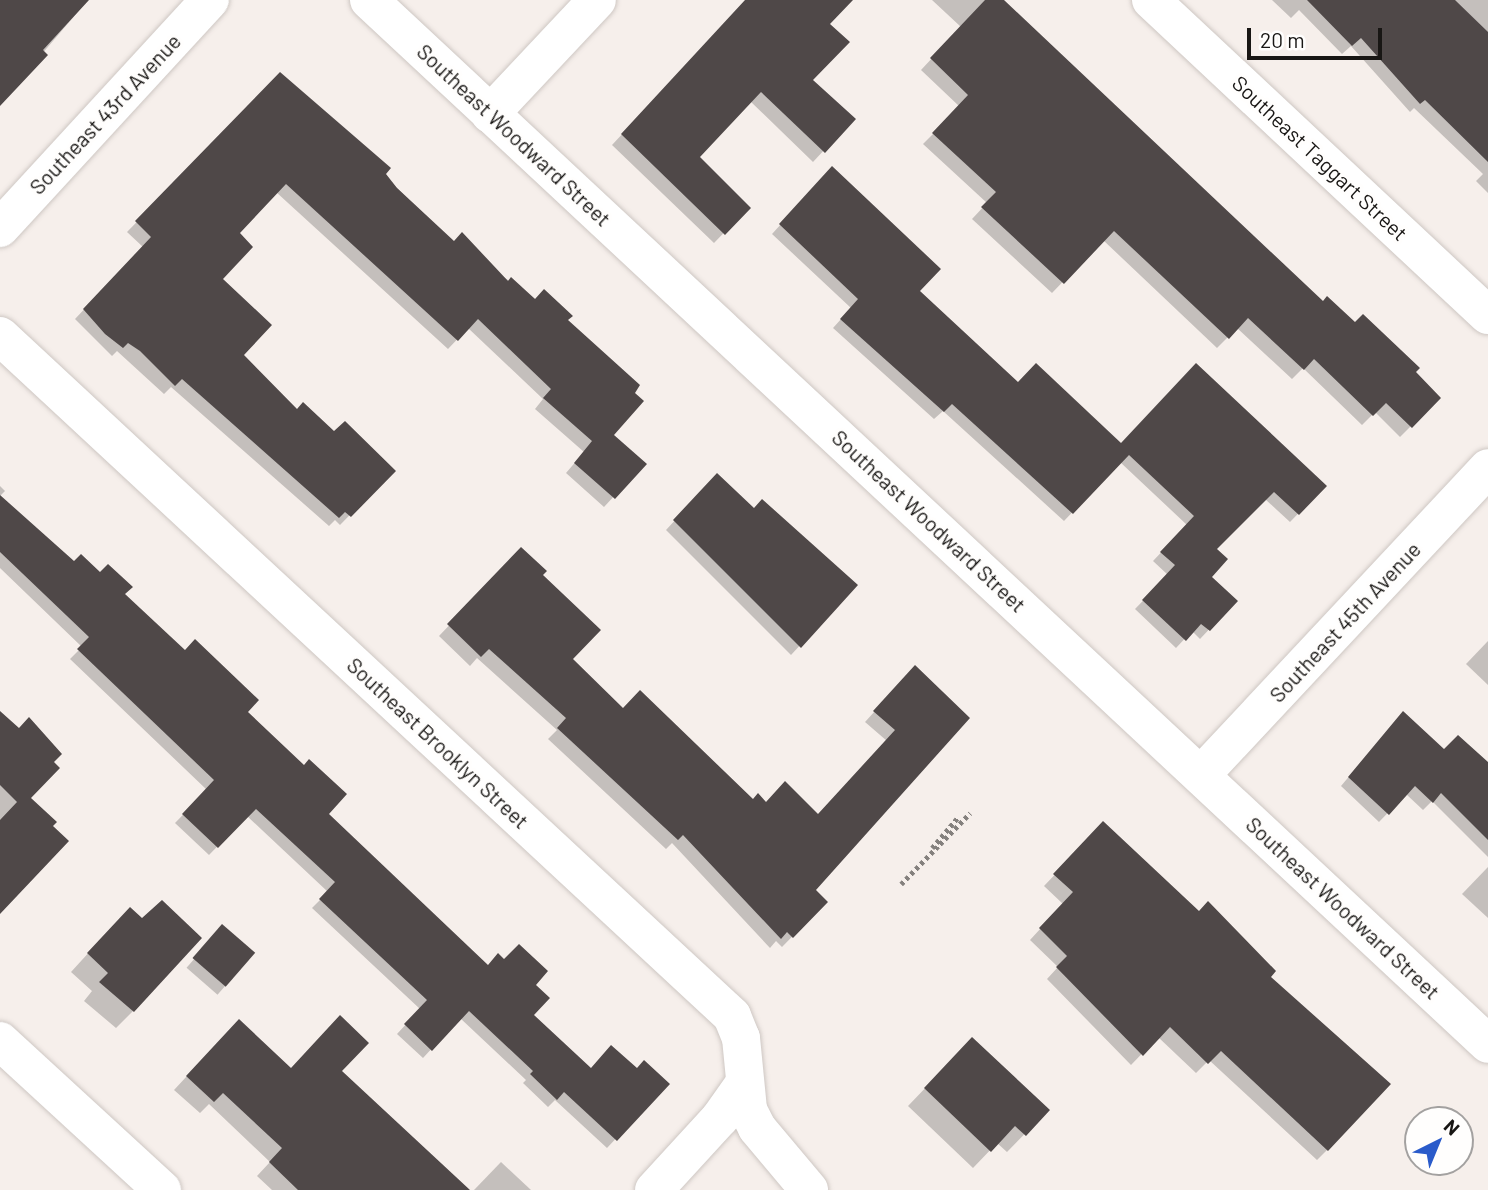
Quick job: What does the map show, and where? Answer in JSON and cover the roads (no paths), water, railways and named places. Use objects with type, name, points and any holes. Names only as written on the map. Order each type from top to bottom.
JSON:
[{"type":"street","name":"Southeast 43rd Avenue","points":[[0,228],[210,0]]},
{"type":"street","name":"Southeast Woodward Street","points":[[369,0],[1488,1044]]},
{"type":"street","points":[[490,114],[597,0]]},
{"type":"street","name":"Southeast Taggart Street","points":[[1151,0],[1488,315]]},
{"type":"street","name":"Southeast Brooklyn Street","points":[[0,335],[732,1016],[741,1038],[748,1110],[757,1128],[809,1190]]},
{"type":"street","name":"Southeast 45th Avenue","points":[[1201,775],[1488,468]]},
{"type":"street","points":[[0,1041],[162,1190]]},
{"type":"street","points":[[654,1190],[720,1118],[744,1084]]}]
